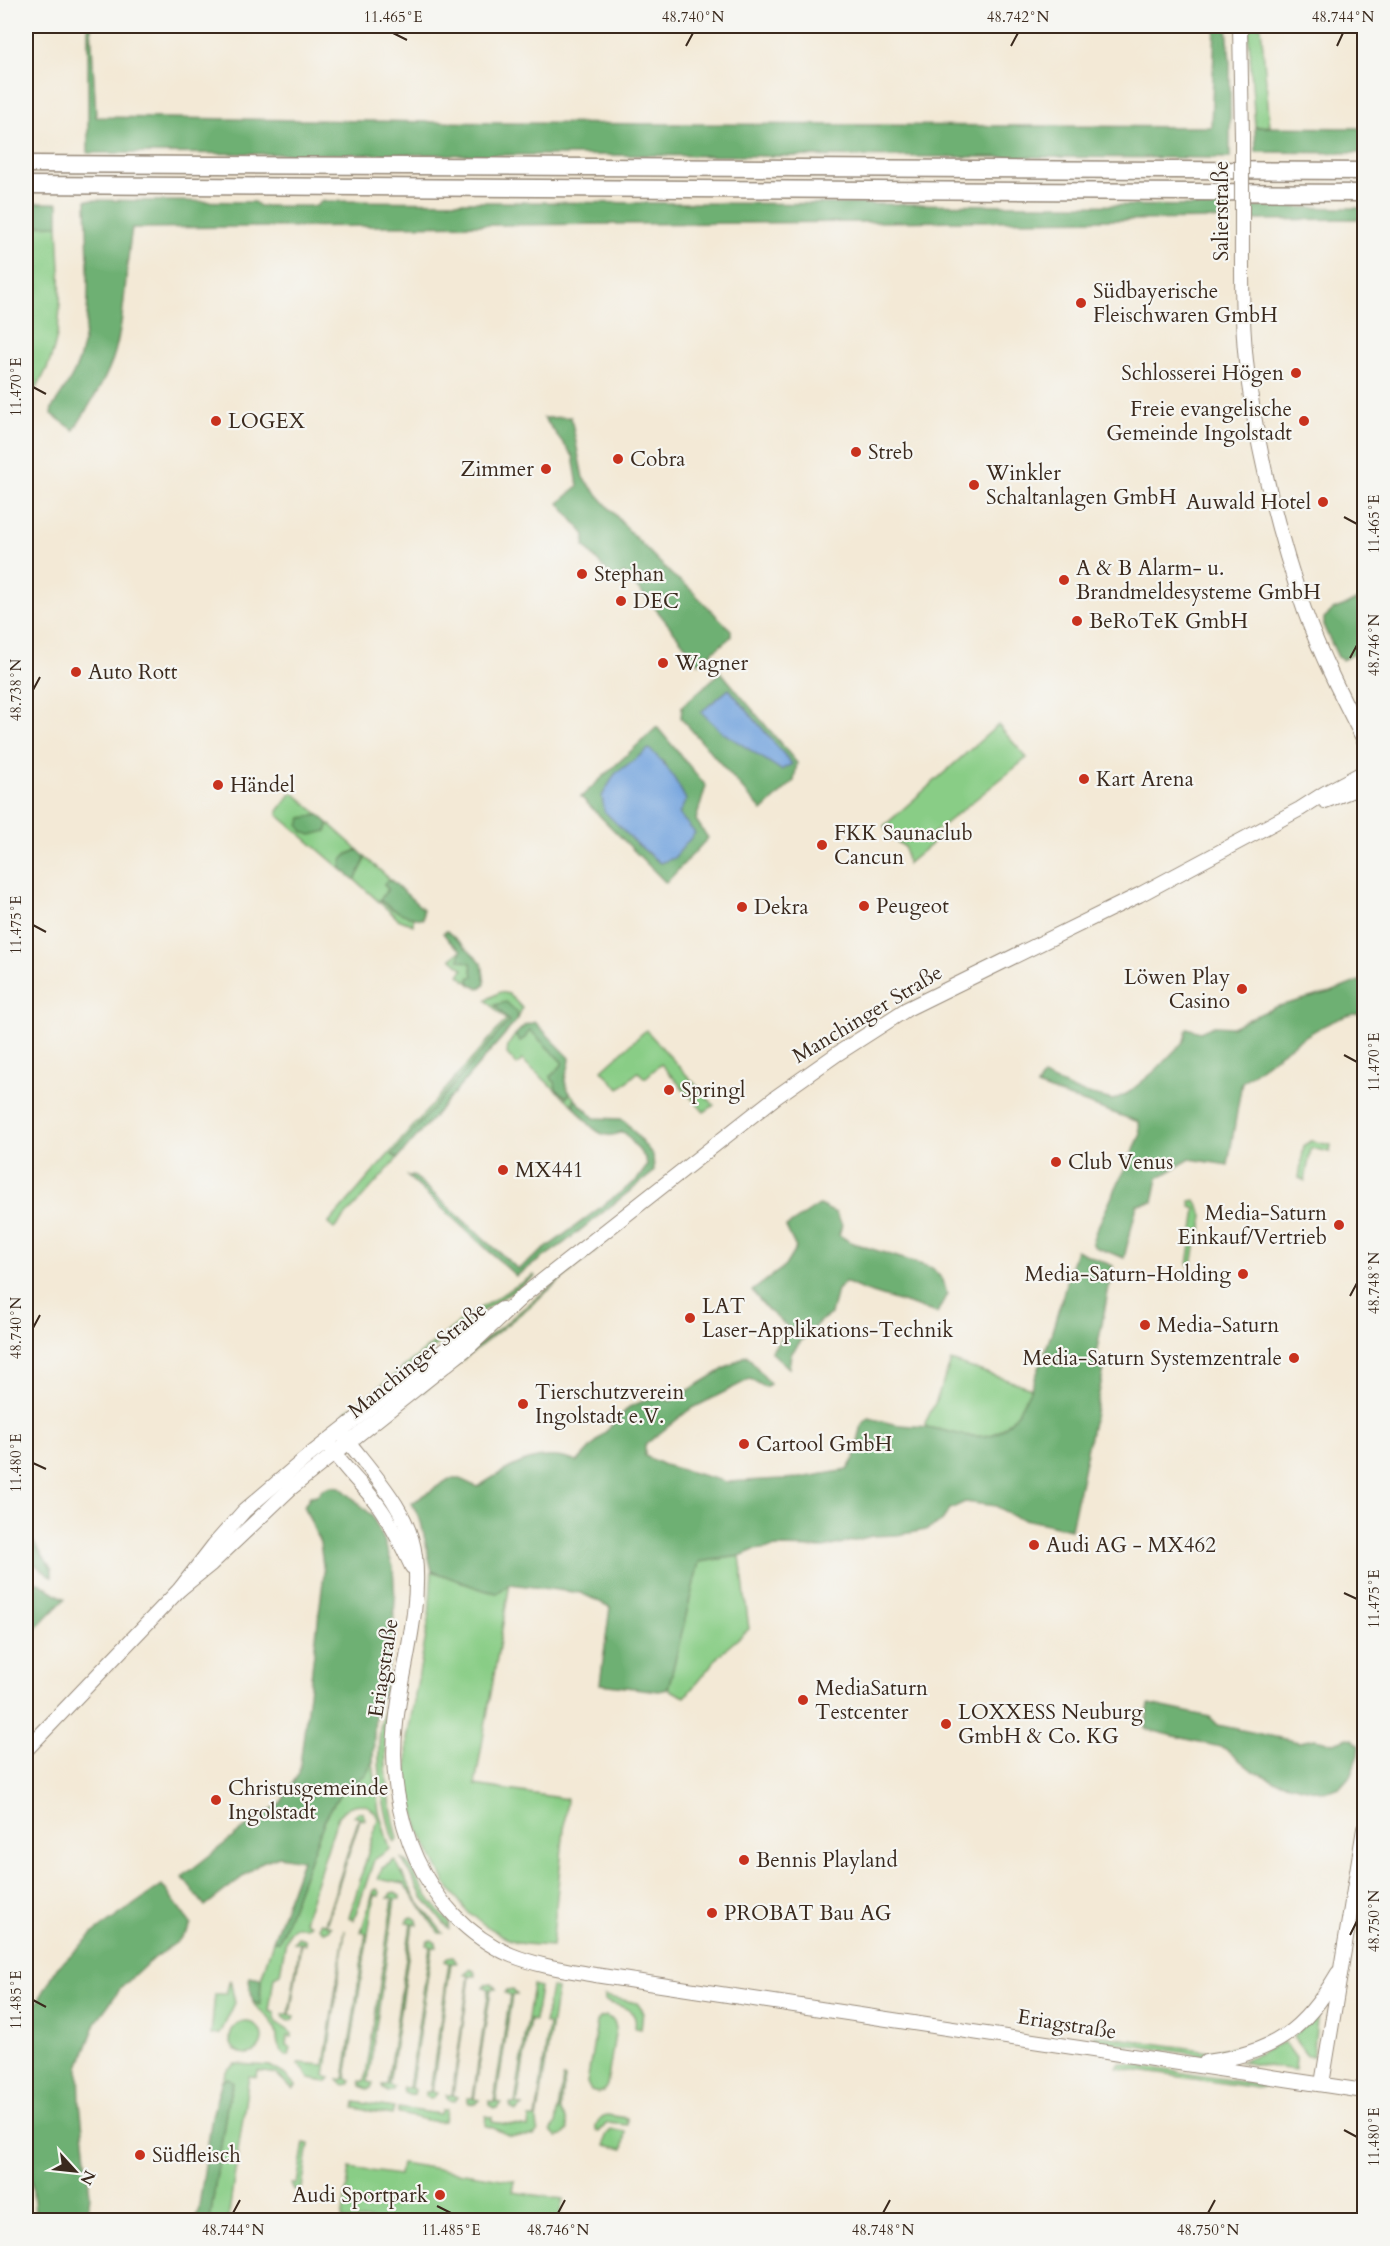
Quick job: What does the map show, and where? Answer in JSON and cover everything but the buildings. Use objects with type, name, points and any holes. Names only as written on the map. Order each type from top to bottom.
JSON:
[{"type":"highway","points":[[26,164],[1365,171]]},
{"type":"highway","points":[[26,186],[1365,194]]},
{"type":"main road","name":"Salierstraße","points":[[1240,26],[1244,312],[1248,376],[1262,457],[1306,615],[1365,740]]},
{"type":"main road","name":"Salierstraße","points":[[1331,672],[1365,722]]},
{"type":"main road","name":"Manchinger Straße","points":[[330,1448],[335,1442],[345,1437],[494,1326],[524,1295],[776,1097],[837,1054],[927,998],[1139,895],[1365,772]]},
{"type":"main road","name":"Manchinger Straße","points":[[1300,809],[1365,786]]},
{"type":"main road","name":"Eriagstraße","points":[[345,1437],[398,1509],[415,1554],[412,1622],[396,1723],[394,1768],[399,1810],[411,1847],[430,1883],[448,1908],[472,1932],[498,1949],[512,1956],[549,1966],[609,1977],[1365,2091]]},
{"type":"main road","name":"Eriagstraße","points":[[330,1448],[378,1504],[393,1528],[415,1574]]},
{"type":"main road","points":[[26,1750],[180,1589],[212,1564],[330,1448]]},
{"type":"main road","points":[[1322,2084],[1365,1829]]},
{"type":"main road","points":[[1192,2064],[1247,2055],[1286,2036],[1315,2008],[1342,1966]]},
{"type":"green space","points":[[88,26],[91,26],[96,117],[503,123],[1211,127],[1215,26],[1227,26],[1230,62],[1230,158],[88,153]]},
{"type":"green space","points":[[1248,26],[1261,26],[1270,126],[1255,127]]},
{"type":"green space","points":[[1255,127],[1364,128],[1364,153],[1256,152]]},
{"type":"green space","points":[[86,200],[254,202],[260,206],[316,206],[322,201],[1230,206],[1230,219],[132,228],[119,337],[115,352],[103,382],[74,430],[51,414],[52,408],[76,368],[82,350],[88,286]]},
{"type":"green space","points":[[26,203],[58,203],[58,225],[26,226]]},
{"type":"green space","points":[[1254,207],[1364,208],[1364,219],[1254,220]]},
{"type":"green space","points":[[58,225],[60,294],[56,340],[50,362],[40,382],[26,400],[26,226]]},
{"type":"green space","points":[[571,417],[583,478],[631,533],[731,630],[731,637],[699,663],[624,573],[615,580],[584,546],[585,535],[559,503],[578,486],[573,456],[544,418]]},
{"type":"green space","points":[[1360,599],[1364,610],[1364,650],[1342,660],[1338,657],[1324,627],[1324,618],[1333,610]]},
{"type":"green space","points":[[721,672],[797,763],[794,781],[762,811],[681,718],[682,706]],"holes":[[[729,689],[792,764],[702,712]]]},
{"type":"green space","points":[[998,725],[1027,758],[931,835],[936,840],[907,864],[905,847],[892,839],[884,826]]},
{"type":"green space","points":[[657,727],[706,786],[696,820],[708,838],[666,883],[581,797]],"holes":[[[662,760],[686,800],[678,814],[660,863],[635,842],[620,825]]]},
{"type":"green space","points":[[294,793],[319,815],[311,816],[327,831],[328,823],[358,850],[348,854],[342,860],[341,869],[278,815],[278,811]]},
{"type":"green space","points":[[319,815],[328,823],[327,831],[311,835],[303,832],[299,825],[302,818]]},
{"type":"green space","points":[[358,850],[365,857],[355,880],[341,869],[342,860],[348,854]]},
{"type":"green space","points":[[365,857],[392,881],[387,881],[384,885],[388,889],[380,900],[392,909],[413,918],[413,925],[398,919],[355,880]]},
{"type":"green space","points":[[387,881],[392,881],[423,909],[423,919],[400,913],[380,900],[388,889],[384,885]]},
{"type":"green space","points":[[447,931],[482,963],[485,984],[483,986],[477,988],[469,982],[469,978],[473,976],[471,963],[459,960],[461,950],[443,933]]},
{"type":"green space","points":[[462,950],[471,963],[473,976],[469,982],[472,986],[459,975],[463,969],[451,958]]},
{"type":"green space","points":[[1364,979],[1364,1013],[1349,1015],[1317,1029],[1284,1050],[1242,1082],[1228,1165],[1190,1159],[1158,1178],[1153,1202],[1137,1205],[1124,1258],[1095,1247],[1092,1243],[1095,1233],[1140,1136],[1139,1122],[1037,1086],[1043,1076],[1076,1091],[1113,1100],[1128,1093],[1156,1070],[1184,1041],[1187,1028],[1200,1032],[1214,1026],[1232,1027],[1275,1007],[1331,992]]},
{"type":"green space","points":[[500,992],[509,994],[522,1008],[518,1019],[519,1016],[495,1005],[509,1021],[393,1155],[398,1158],[334,1229],[328,1224],[506,1020],[486,1000]]},
{"type":"green space","points":[[506,1002],[517,1012],[518,1019],[398,1158],[392,1155],[509,1021],[495,1005]]},
{"type":"green space","points":[[535,1022],[570,1058],[565,1079],[570,1093],[567,1097],[556,1089],[551,1076],[562,1065],[562,1062],[530,1030],[520,1041],[515,1035],[525,1025]]},
{"type":"green space","points":[[530,1030],[562,1062],[562,1065],[551,1076],[567,1097],[570,1093],[575,1099],[573,1102],[575,1107],[522,1060],[517,1065],[507,1054],[508,1045],[515,1035],[520,1041]]},
{"type":"green space","points":[[646,1030],[714,1105],[704,1112],[661,1064],[645,1078],[638,1072],[619,1089],[602,1070]]},
{"type":"green space","points":[[575,1099],[594,1118],[621,1119],[627,1123],[653,1155],[654,1172],[563,1244],[516,1276],[407,1176],[414,1176],[518,1269],[637,1180],[647,1166],[646,1159],[625,1133],[607,1135],[595,1130],[575,1107],[573,1102]]},
{"type":"green space","points":[[1311,1141],[1331,1145],[1330,1152],[1311,1148],[1305,1181],[1299,1178],[1304,1145]]},
{"type":"green space","points":[[1195,1200],[1203,1215],[1202,1230],[1198,1230],[1192,1266],[1188,1265],[1196,1209],[1191,1207],[1190,1201]]},
{"type":"green space","points":[[819,1205],[836,1213],[842,1225],[839,1235],[850,1242],[932,1268],[943,1280],[947,1294],[937,1313],[863,1290],[845,1282],[837,1290],[831,1314],[819,1322],[791,1354],[789,1368],[771,1352],[789,1328],[767,1309],[752,1291],[785,1266],[796,1248],[786,1227]]},
{"type":"green space","points":[[597,1249],[529,1307],[422,1391]]},
{"type":"green space","points":[[1076,1250],[1113,1266],[1095,1360],[1105,1364],[1071,1529],[1014,1517],[996,1506],[965,1502],[950,1509],[941,1522],[926,1530],[872,1536],[824,1548],[777,1547],[754,1550],[740,1556],[699,1562],[668,1689],[659,1691],[600,1684],[610,1607],[581,1593],[510,1584],[497,1593],[473,1587],[432,1571],[421,1522],[412,1503],[449,1479],[460,1479],[477,1487],[513,1466],[537,1458],[563,1458],[577,1462],[629,1407],[653,1397],[671,1401],[747,1355],[770,1384],[765,1387],[750,1379],[689,1410],[645,1445],[645,1456],[664,1465],[727,1482],[800,1478],[847,1470],[855,1457],[862,1424],[869,1418],[969,1436],[994,1434],[1008,1424],[1022,1405],[1034,1381],[1055,1322]]},
{"type":"green space","points":[[534,1275],[535,1277],[470,1319],[347,1416],[345,1412],[467,1316]]},
{"type":"green space","points":[[951,1361],[1031,1388],[1011,1421],[1001,1430],[978,1437],[926,1427],[925,1423]]},
{"type":"green space","points":[[331,1486],[340,1487],[372,1516],[384,1540],[393,1567],[395,1600],[393,1630],[385,1690],[375,1710],[373,1762],[366,1774],[339,1795],[325,1819],[279,1941],[273,1941],[302,1860],[279,1856],[262,1862],[205,1906],[182,1877],[256,1819],[280,1804],[299,1773],[324,1573],[320,1543],[304,1506],[310,1496],[317,1495],[322,1489]]},
{"type":"green space","points":[[26,1532],[52,1569],[52,1577],[26,1558]]},
{"type":"green space","points":[[740,1556],[749,1629],[720,1654],[685,1697],[668,1689],[699,1562]]},
{"type":"green space","points":[[432,1571],[497,1593],[510,1583],[475,1785],[567,1799],[552,1946],[523,1944],[506,1938],[487,1927],[466,1910],[446,1884],[419,1830],[408,1786],[407,1739],[429,1619]]},
{"type":"green space","points":[[26,1575],[65,1599],[26,1638]]},
{"type":"green space","points":[[390,1698],[386,1735],[386,1769],[398,1839],[395,1842],[385,1807],[379,1758],[381,1726]]},
{"type":"green space","points":[[1149,1704],[1210,1717],[1218,1725],[1299,1742],[1315,1739],[1333,1743],[1348,1738],[1353,1739],[1359,1746],[1358,1755],[1350,1776],[1340,1787],[1324,1792],[1276,1781],[1253,1771],[1224,1748],[1145,1729]]},
{"type":"green space","points":[[373,1762],[379,1812],[390,1849],[374,1860],[354,1920],[349,1918],[378,1819],[370,1808],[360,1804],[349,1807],[338,1816],[304,1921],[310,1924],[306,1927],[295,1927],[289,1932],[280,1974],[274,1977],[269,2011],[275,2013],[276,2021],[292,2034],[292,2037],[287,2036],[286,2046],[291,2048],[289,2056],[286,2056],[279,2048],[273,2024],[253,2002],[260,2004],[261,1979],[273,1941],[279,1941],[325,1819],[339,1795],[366,1774]]},
{"type":"green space","points":[[358,1812],[363,1813],[365,1820],[360,1819],[326,1925],[331,1927],[323,1931],[319,1927],[320,1923],[325,1924],[359,1818],[354,1816]]},
{"type":"green space","points":[[402,1859],[409,1865],[428,1897],[450,1923],[449,1929],[422,1896]]},
{"type":"green space","points":[[395,1860],[416,1899],[443,1933],[439,1933],[404,1884],[378,1879],[382,1868]]},
{"type":"green space","points":[[162,1885],[191,1924],[177,1942],[149,1962],[121,1988],[97,2020],[79,2067],[80,2103],[90,2195],[87,2220],[36,2220],[26,2132],[26,2001],[37,2003],[57,1968],[96,1931]]},
{"type":"green space","points":[[377,1889],[380,1892],[379,1896],[374,1895],[346,2078],[351,2080],[349,2084],[343,2085],[338,2080],[344,2079],[366,1933],[361,1932],[374,1890]]},
{"type":"green space","points":[[395,1892],[400,1895],[400,1899],[395,1899],[368,2082],[373,2083],[371,2088],[367,2089],[361,2086],[360,2081],[365,2082],[393,1898],[388,1898],[391,1893]]},
{"type":"green space","points":[[413,1917],[417,1920],[418,1925],[413,1924],[389,2085],[394,2087],[388,2092],[383,2089],[382,2085],[387,2085],[411,1924],[407,1923],[409,1918]]},
{"type":"green space","points":[[345,1930],[325,2076],[330,2078],[326,2082],[309,2079],[304,2069],[298,2065],[299,2063],[324,2065]]},
{"type":"green space","points":[[298,1937],[305,1939],[306,1944],[301,1943],[290,2015],[295,2016],[294,2019],[288,2021],[283,2014],[289,2014],[300,1943],[294,1942]]},
{"type":"green space","points":[[432,1940],[437,1947],[432,1947],[411,2088],[415,2090],[414,2094],[409,2095],[404,2093],[403,2088],[409,2088],[430,1946],[426,1945],[427,1941]]},
{"type":"green space","points":[[453,1957],[457,1963],[451,1963],[432,2092],[437,2093],[430,2099],[425,2092],[430,2092],[449,1963],[445,1961]]},
{"type":"green space","points":[[470,1969],[476,1976],[470,1976],[453,2095],[458,2097],[455,2101],[448,2100],[446,2095],[452,2095],[469,1976],[464,1974]]},
{"type":"green space","points":[[250,1977],[261,1979],[260,2005],[253,2002]]},
{"type":"green space","points":[[230,1980],[235,2003],[220,2034],[211,2035],[215,1994],[226,1994]]},
{"type":"green space","points":[[492,1983],[496,1989],[491,1989],[474,2099],[479,2100],[476,2104],[469,2103],[467,2098],[473,2098],[489,1989],[484,1987]]},
{"type":"green space","points":[[533,1985],[540,1987],[535,2021],[530,2020],[517,2104],[523,2106],[516,2111],[511,2108],[510,2104],[515,2104]]},
{"type":"green space","points":[[551,1987],[557,1989],[537,2120],[538,2131],[534,2136],[510,2136],[485,2126],[486,2116],[492,2117],[492,2122],[528,2127],[529,2118],[536,2118],[549,2024],[545,2023]]},
{"type":"green space","points":[[513,1989],[517,1995],[512,1995],[496,2102],[501,2103],[494,2108],[489,2105],[489,2101],[494,2102],[510,1995],[505,1993]]},
{"type":"green space","points":[[604,1996],[637,2003],[643,2011],[641,2029],[635,2028],[634,2016],[631,2012],[605,2001]]},
{"type":"green space","points":[[1318,2011],[1313,2056],[1307,2056],[1293,2037]]},
{"type":"green space","points":[[606,2016],[614,2021],[616,2028],[607,2085],[604,2091],[598,2093],[591,2091],[587,2083],[597,2022]]},
{"type":"green space","points":[[246,2022],[258,2026],[262,2038],[258,2050],[246,2054],[234,2050],[230,2038],[234,2026]]},
{"type":"green space","points":[[1278,2031],[1281,2034],[1258,2045],[1210,2056],[1100,2041],[1095,2038],[1095,2035],[1210,2051],[1246,2046]]},
{"type":"green space","points":[[1284,2042],[1296,2058],[1295,2070],[1240,2062]]},
{"type":"green space","points":[[1120,2063],[1264,2087],[1257,2088],[1117,2068]]},
{"type":"green space","points":[[235,2064],[270,2066],[284,2074],[296,2086],[293,2089],[276,2074],[258,2071],[257,2077],[249,2076],[228,2220],[210,2220],[227,2105],[233,2082],[228,2078],[222,2080],[227,2070]]},
{"type":"green space","points":[[228,2078],[233,2082],[227,2105],[210,2220],[193,2220],[198,2213],[212,2116],[222,2080]]},
{"type":"green space","points":[[563,2078],[565,2079],[560,2110],[566,2120],[568,2130],[562,2136],[557,2137],[551,2131],[556,2124]]},
{"type":"green space","points":[[355,2102],[394,2108],[392,2115],[354,2108]]},
{"type":"green space","points":[[398,2108],[440,2114],[441,2110],[446,2110],[444,2121],[439,2122],[398,2114]]},
{"type":"green space","points":[[607,2115],[627,2118],[627,2125],[607,2123],[599,2132],[596,2130],[597,2122]]},
{"type":"green space","points":[[611,2130],[626,2132],[623,2149],[605,2145],[606,2135]]},
{"type":"green space","points":[[304,2143],[309,2144],[302,2188],[297,2191],[291,2184],[297,2184]]},
{"type":"green space","name":"Audi Sportpark","points":[[401,2163],[515,2181],[513,2192],[563,2199],[559,2220],[342,2220],[350,2168],[399,2175]]},
{"type":"water","points":[[729,689],[792,764],[781,770],[722,732],[701,712]]},
{"type":"water","points":[[649,749],[666,766],[686,800],[679,814],[695,833],[674,858],[660,863],[604,811],[602,796],[615,774]]},
{"type":"place","name":"Südbayerische Fleischwaren GmbH","points":[[1081,303]]},
{"type":"place","name":"Schlosserei Högen","points":[[1296,373]]},
{"type":"place","name":"LOGEX","points":[[216,421]]},
{"type":"place","name":"Freie evangelische Gemeinde Ingolstadt","points":[[1304,421]]},
{"type":"place","name":"Streb","points":[[856,452]]},
{"type":"place","name":"Cobra","points":[[618,459]]},
{"type":"place","name":"Zimmer","points":[[546,469]]},
{"type":"place","name":"Winkler Schaltanlagen GmbH","points":[[974,485]]},
{"type":"place","name":"Auwald Hotel","points":[[1323,502]]},
{"type":"place","name":"Stephan","points":[[582,574]]},
{"type":"place","name":"A & B Alarm- u. Brandmeldesysteme GmbH","points":[[1064,580]]},
{"type":"place","name":"DEC","points":[[621,601]]},
{"type":"place","name":"BeRoTeK GmbH","points":[[1077,621]]},
{"type":"place","name":"Wagner","points":[[663,663]]},
{"type":"place","name":"Auto Rott","points":[[76,672]]},
{"type":"place","name":"Kart Arena","points":[[1084,779]]},
{"type":"place","name":"Händel","points":[[218,785]]},
{"type":"place","name":"FKK Saunaclub Cancun","points":[[822,845]]},
{"type":"place","name":"Peugeot","points":[[864,906]]},
{"type":"place","name":"Dekra","points":[[742,907]]},
{"type":"place","name":"Löwen Play Casino","points":[[1242,989]]},
{"type":"place","name":"Springl","points":[[669,1090]]},
{"type":"place","name":"Club Venus","points":[[1056,1162]]},
{"type":"place","name":"MX441","points":[[503,1170]]},
{"type":"place","name":"Media-Saturn Einkauf/Vertrieb","points":[[1339,1225]]},
{"type":"place","name":"Media-Saturn-Holding","points":[[1243,1274]]},
{"type":"place","name":"LAT Laser-Applikations-Technik","points":[[690,1318]]},
{"type":"place","name":"Media-Saturn","points":[[1145,1325]]},
{"type":"place","name":"Media-Saturn Systemzentrale","points":[[1294,1358]]},
{"type":"place","name":"Tierschutzverein Ingolstadt e.V.","points":[[523,1404]]},
{"type":"place","name":"Cartool GmbH","points":[[744,1444]]},
{"type":"place","name":"Audi AG - MX462","points":[[1034,1545]]},
{"type":"place","name":"MediaSaturn Testcenter","points":[[803,1700]]},
{"type":"place","name":"LOXXESS Neuburg GmbH & Co. KG","points":[[946,1724]]},
{"type":"place","name":"Christusgemeinde Ingolstadt","points":[[216,1800]]},
{"type":"place","name":"Bennis Playland","points":[[744,1860]]},
{"type":"place","name":"PROBAT Bau AG","points":[[712,1913]]},
{"type":"place","name":"Südfleisch","points":[[140,2155]]},
{"type":"place","name":"Audi Sportpark","points":[[440,2195]]}]
